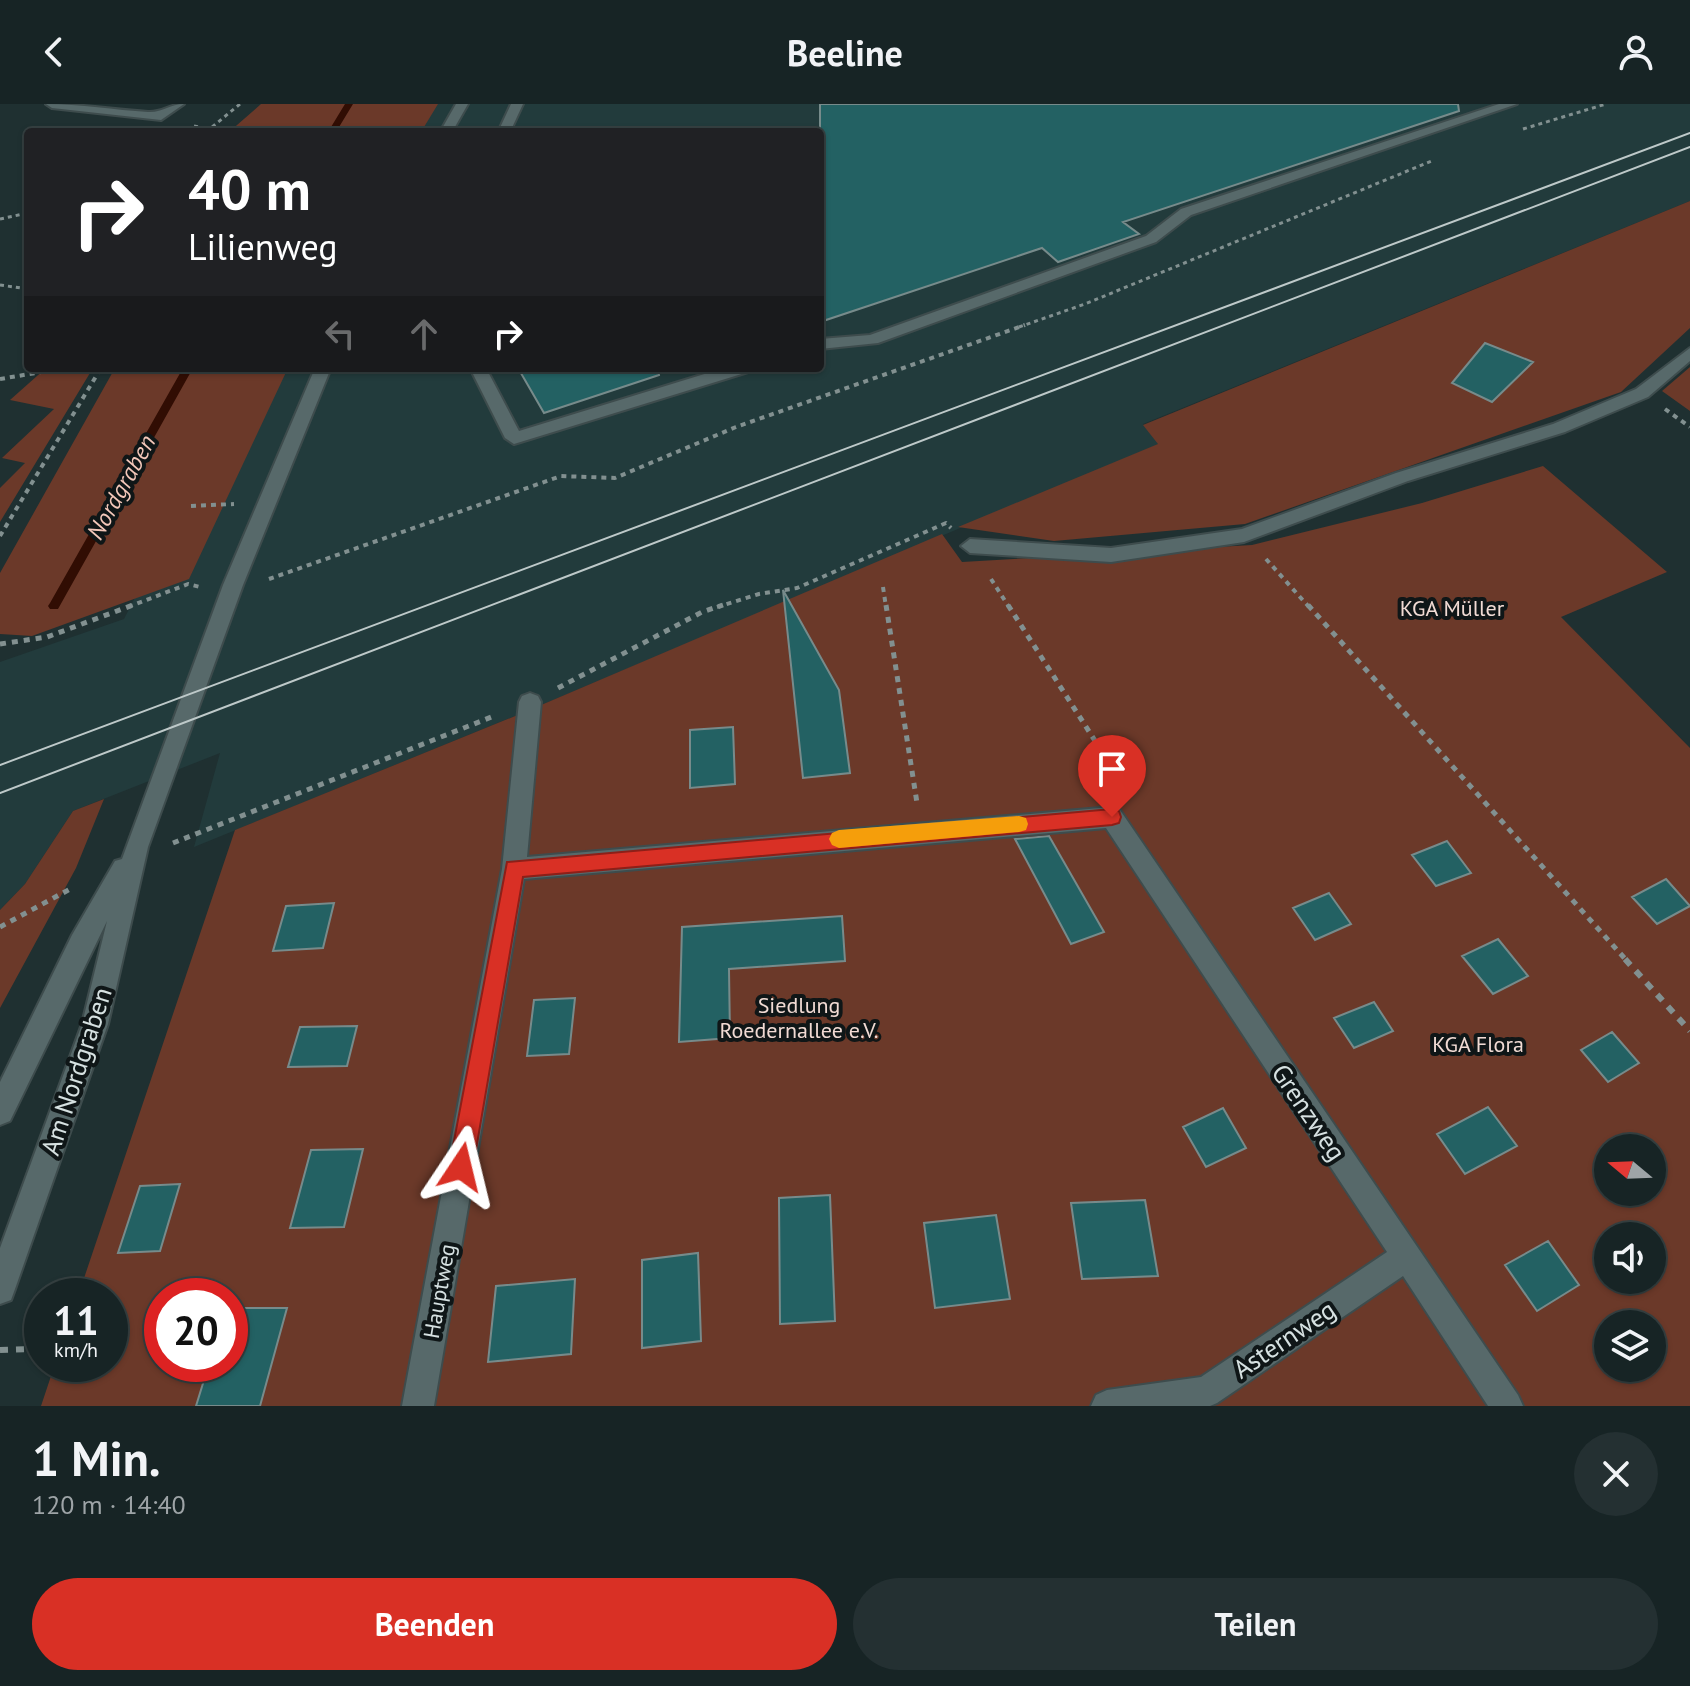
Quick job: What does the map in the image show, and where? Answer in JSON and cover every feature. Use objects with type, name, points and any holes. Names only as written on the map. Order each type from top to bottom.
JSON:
[{"type":"street","points":[[52,104],[147,116],[161,116],[178,104]]},
{"type":"street","points":[[448,128],[462,104]]},
{"type":"street","points":[[506,128],[517,104]]},
{"type":"street","points":[[824,344],[872,340],[1151,239],[1186,212],[1511,104]]},
{"type":"street","points":[[970,546],[1111,555],[1244,535],[1402,477],[1559,428],[1642,393],[1690,353]]},
{"type":"street","name":"Am Nordgraben","points":[[0,1289],[95,1024],[136,847],[233,585],[321,372]]},
{"type":"street","points":[[480,372],[514,438],[729,372]]},
{"type":"street","name":"Hauptweg","points":[[418,1406],[514,869],[530,702]]},
{"type":"street","name":"Grenzweg","points":[[921,832],[1112,817],[1507,1406]]},
{"type":"street","points":[[514,869],[921,832]]},
{"type":"street","name":"Am Nordgraben","points":[[0,1111],[81,943],[136,847]]},
{"type":"street","name":"Asternweg","points":[[1107,1406],[1206,1392],[1405,1257]]},
{"type":"path","points":[[210,128],[240,104]]},
{"type":"path","points":[[0,219],[24,214]]},
{"type":"path","points":[[0,285],[24,288]]},
{"type":"path","points":[[0,379],[41,372]]},
{"type":"path","points":[[0,536],[99,372]]},
{"type":"path","points":[[191,506],[226,505]]},
{"type":"path","points":[[180,842],[530,702],[702,612],[759,594],[797,588],[946,523],[970,546],[1101,751]]},
{"type":"path","points":[[1244,535],[1690,1031]]},
{"type":"path","points":[[0,644],[20,644],[51,635],[188,584],[199,587]]},
{"type":"path","points":[[883,587],[921,832]]},
{"type":"path","points":[[0,927],[80,884]]},
{"type":"path","points":[[0,1350],[24,1349]]},
{"type":"shaded area","points":[[407,104],[1690,104],[1690,201],[1143,424],[1159,444],[520,714],[194,847],[220,753],[73,811],[25,884],[0,910],[0,662],[124,619],[251,372],[824,372],[824,128],[392,128]]},
{"type":"green space","points":[[261,104],[438,104],[423,128],[234,128]]},
{"type":"green space","points":[[1690,201],[1690,328],[1621,392],[1245,524],[1054,541],[958,527],[1158,444],[1143,425]]},
{"type":"green space","points":[[1690,367],[1690,411],[1662,391]]},
{"type":"green space","points":[[42,372],[91,372],[0,522],[0,488],[25,463],[2,458],[54,409],[10,400]]},
{"type":"green space","points":[[113,372],[286,372],[189,579],[32,636],[0,634],[0,573]]},
{"type":"green space","name":"Siedlung Roedernallee e.V.","points":[[1543,466],[1667,572],[1561,617],[1690,748],[1690,1406],[41,1406],[49,1382],[128,1382],[128,1278],[84,1278],[235,830],[520,714],[942,534],[962,562],[1252,545],[1422,503]]},
{"type":"green space","points":[[104,799],[76,868],[0,1008],[0,910],[25,884],[73,811]]},
{"type":"building","points":[[820,104],[1458,104],[1459,111],[1123,222],[1139,234],[1058,262],[1042,248],[824,321],[824,128],[820,128]]},
{"type":"building","points":[[1485,343],[1533,362],[1492,402],[1452,383]]},
{"type":"building","points":[[520,372],[659,372],[659,375],[544,413]]},
{"type":"building","points":[[783,590],[839,690],[850,773],[803,778]]},
{"type":"building","points":[[733,727],[735,784],[690,788],[690,730]]},
{"type":"building","points":[[1049,836],[1104,932],[1071,944],[1015,839]]},
{"type":"building","points":[[1447,841],[1471,873],[1436,886],[1412,855]]},
{"type":"building","points":[[1666,879],[1690,906],[1657,924],[1632,897]]},
{"type":"building","points":[[1329,893],[1351,924],[1315,940],[1293,908]]},
{"type":"building","points":[[334,903],[323,948],[273,951],[286,906]]},
{"type":"building","points":[[842,916],[845,961],[729,969],[730,1038],[679,1042],[682,927]]},
{"type":"building","points":[[1498,939],[1528,976],[1493,994],[1462,956]]},
{"type":"building","points":[[575,998],[569,1054],[527,1056],[534,1000]]},
{"type":"building","points":[[1374,1002],[1393,1031],[1354,1048],[1334,1018]]},
{"type":"building","points":[[357,1026],[347,1066],[288,1067],[300,1027]]},
{"type":"building","points":[[1612,1032],[1639,1063],[1608,1082],[1581,1050]]},
{"type":"building","points":[[1488,1107],[1517,1146],[1465,1174],[1437,1134]]},
{"type":"building","points":[[1223,1108],[1246,1148],[1206,1167],[1183,1127]]},
{"type":"building","points":[[363,1149],[344,1227],[290,1228],[311,1150]]},
{"type":"building","points":[[180,1184],[160,1251],[118,1253],[140,1186]]},
{"type":"building","points":[[830,1195],[835,1321],[780,1324],[779,1198]]},
{"type":"building","points":[[1145,1200],[1158,1276],[1082,1279],[1071,1203]]},
{"type":"building","points":[[996,1215],[1010,1299],[935,1308],[924,1223]]},
{"type":"building","points":[[1548,1241],[1579,1285],[1537,1311],[1505,1265]]},
{"type":"building","points":[[698,1253],[701,1341],[642,1348],[642,1260]]},
{"type":"building","points":[[575,1279],[571,1354],[488,1362],[496,1286]]},
{"type":"building","points":[[248,1308],[287,1308],[260,1406],[196,1406],[203,1382],[248,1382]]},
{"type":"waterway","name":"Nordgraben","points":[[334,128],[349,104]]},
{"type":"waterway","name":"Nordgraben","points":[[54,606],[186,372]]},
{"type":"tram line","points":[[0,765],[1690,133]]},
{"type":"tram line","points":[[0,793],[1690,147]]},
{"type":"slow traffic","points":[[839,839],[1019,824]]},
{"type":"route","points":[[461,1167],[514,869],[1112,817]]},
{"type":"park label","name":"KGA Müller","points":[[1452,608]]},
{"type":"park label","name":"KGA Flora","points":[[1478,1044]]}]
